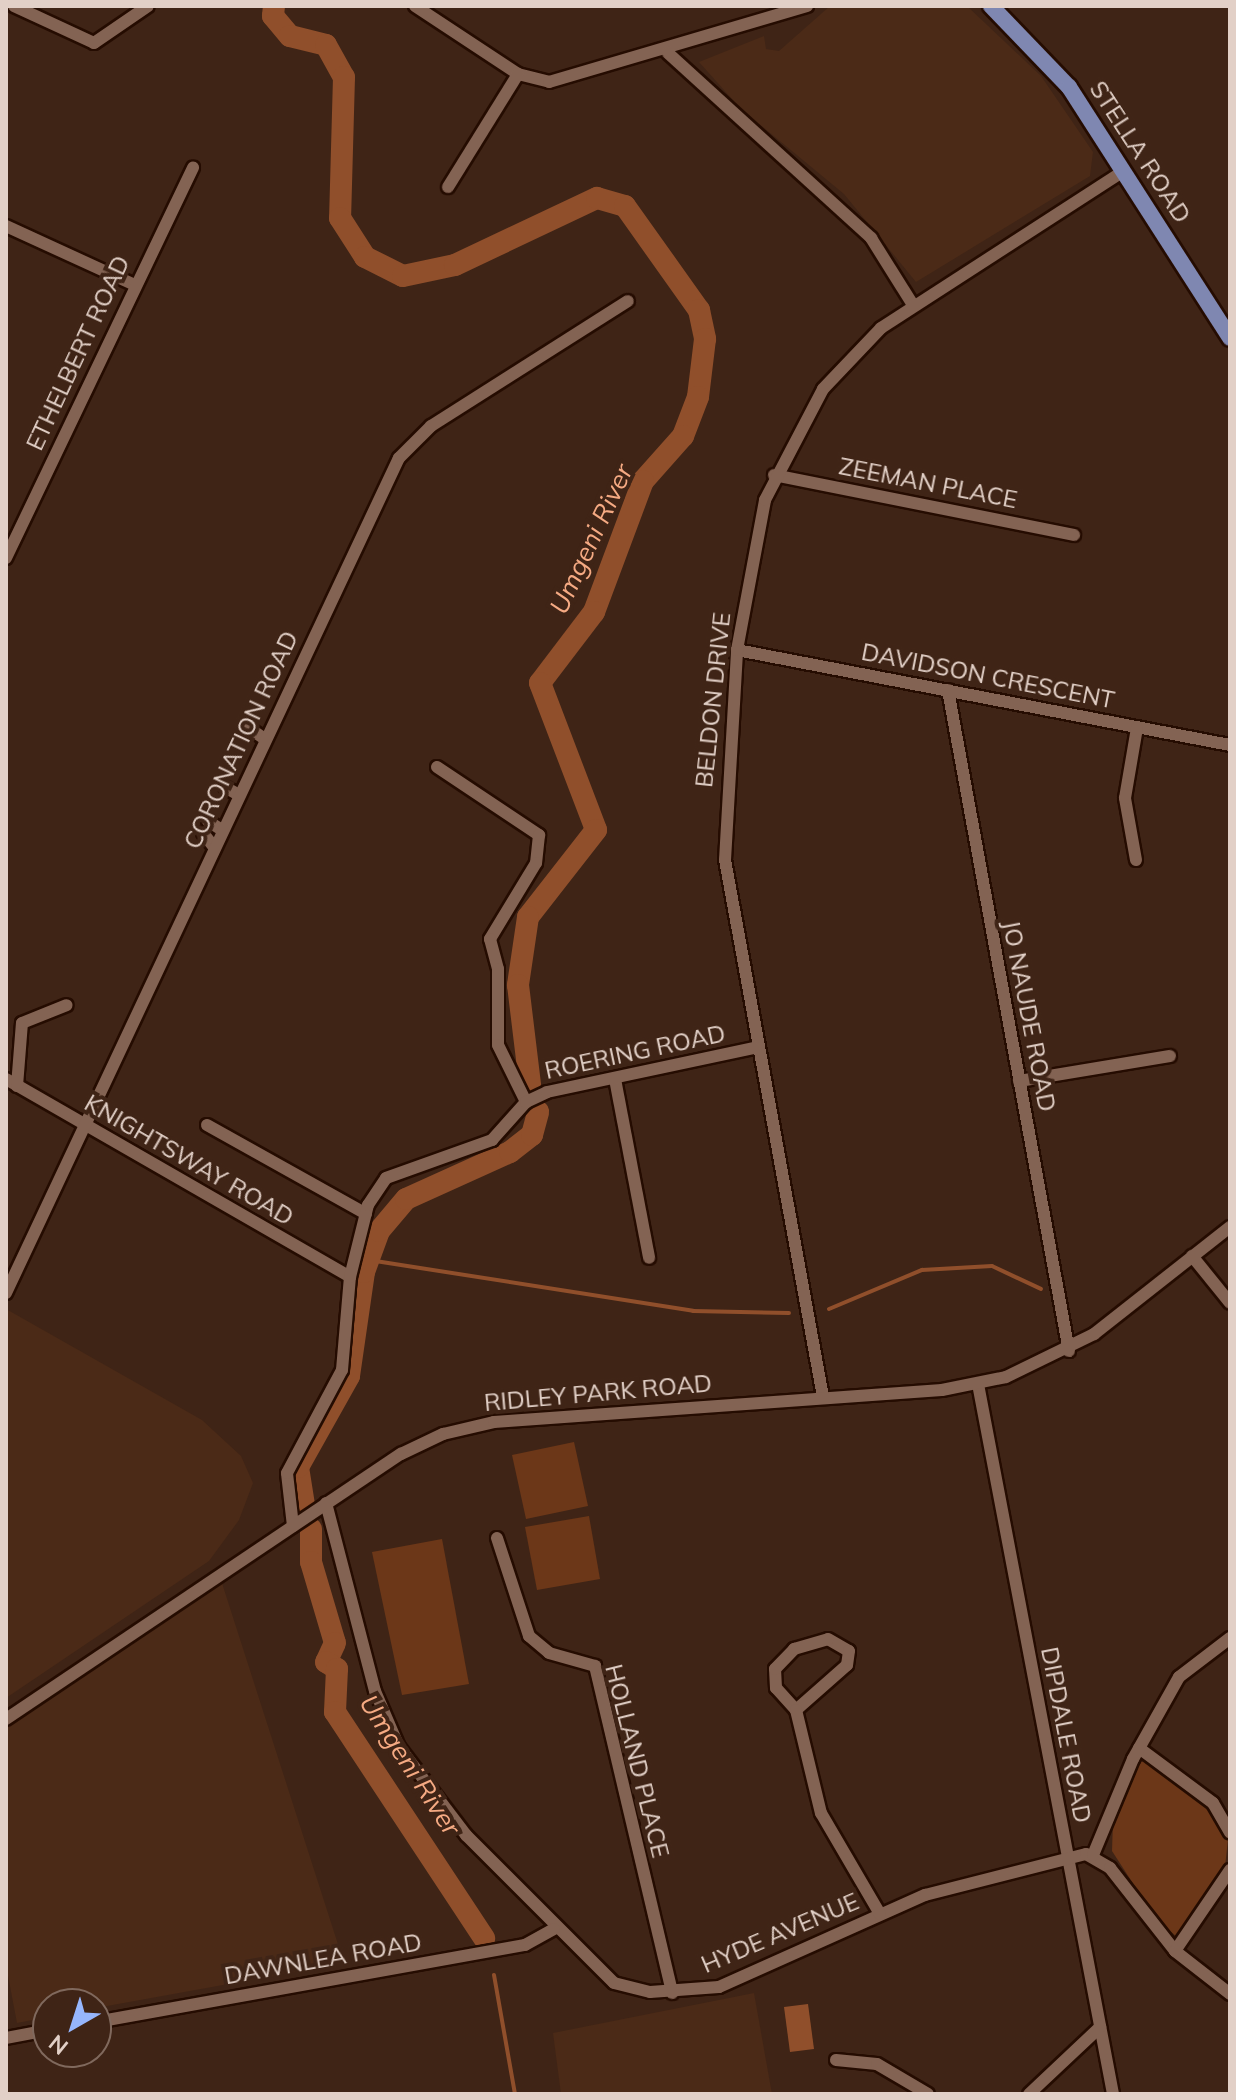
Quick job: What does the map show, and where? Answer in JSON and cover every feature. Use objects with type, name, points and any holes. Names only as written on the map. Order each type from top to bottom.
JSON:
[{"type":"main road","name":"STELLA ROAD","points":[[991,6],[1054,65],[1230,338]]},
{"type":"street","points":[[14,6],[94,43],[148,6]]},
{"type":"street","points":[[415,6],[518,74],[549,82],[668,53],[807,6]]},
{"type":"street","points":[[668,53],[871,238],[913,305]]},
{"type":"street","points":[[448,187],[518,74]]},
{"type":"street","name":"ETHELBERT ROAD","points":[[6,558],[193,168]]},
{"type":"street","name":"BELDON DRIVE","points":[[823,1397],[754,1048],[725,860],[724,775],[737,650],[774,475],[837,371],[913,305],[1124,171]]},
{"type":"street","points":[[6,226],[135,285]]},
{"type":"street","name":"CORONATION ROAD","points":[[6,1293],[399,458],[431,426],[628,301]]},
{"type":"street","name":"ZEEMAN PLACE","points":[[774,475],[1074,535]]},
{"type":"street","points":[[353,518],[366,525]]},
{"type":"street","name":"DAVIDSON CRESCENT","points":[[737,650],[1230,745]]},
{"type":"street","name":"JO NAUDE ROAD","points":[[948,690],[1069,1351]]},
{"type":"street","points":[[249,728],[265,739]]},
{"type":"street","points":[[1136,860],[1125,798],[1137,728]]},
{"type":"street","points":[[293,1526],[287,1473],[342,1370],[350,1277],[366,1214],[386,1178],[492,1140],[526,1102],[498,1045],[498,969],[490,939],[536,863],[539,835],[437,767]]},
{"type":"street","points":[[225,787],[239,795]]},
{"type":"street","points":[[214,847],[206,827],[222,830]]},
{"type":"street","points":[[12,1082],[22,1023],[67,1005]]},
{"type":"street","name":"ROERING ROAD","points":[[526,1102],[754,1048]]},
{"type":"street","points":[[1019,1081],[1170,1056]]},
{"type":"street","points":[[615,1079],[649,1258]]},
{"type":"street","name":"KNIGHTSWAY ROAD","points":[[12,1082],[350,1277]]},
{"type":"street","points":[[207,1125],[366,1214]]},
{"type":"street","name":"RIDLEY PARK ROAD","points":[[6,1719],[401,1454],[468,1427],[978,1384],[1069,1351],[1230,1227]]},
{"type":"street","points":[[1192,1256],[1230,1303]]},
{"type":"street","name":"DIPDALE ROAD","points":[[978,1384],[1113,2094]]},
{"type":"street","name":"HYDE AVENUE","points":[[326,1503],[375,1691],[399,1747],[446,1813],[554,1929],[614,1983],[672,1993],[732,1982],[939,1890],[1068,1856],[1093,1855]]},
{"type":"street","name":"HOLLAND PLACE","points":[[497,1538],[529,1636],[549,1653],[595,1666],[672,1993]]},
{"type":"street","points":[[1230,1638],[1185,1668],[1139,1748],[1093,1855],[1175,1951],[1230,1994]]},
{"type":"street","points":[[796,1710],[847,1665],[849,1651],[837,1640],[809,1644],[779,1661],[776,1688],[796,1710],[821,1813],[880,1914]]},
{"type":"street","points":[[1139,1748],[1213,1803],[1230,1832]]},
{"type":"street","points":[[1175,1951],[1230,1870]]},
{"type":"street","name":"DAWNLEA ROAD","points":[[112,2019],[525,1945],[554,1929]]},
{"type":"street","points":[[1029,2094],[1100,2027]]},
{"type":"street","points":[[6,2038],[32,2033]]},
{"type":"street","points":[[836,2060],[877,2064],[928,2094]]},
{"type":"shaded area","points":[[830,6],[967,6],[1041,76],[1093,152],[1090,176],[916,282],[844,194],[741,109],[699,62],[764,36],[766,49],[779,51]]},
{"type":"shaded area","points":[[6,1309],[202,1420],[241,1456],[253,1483],[239,1520],[209,1561],[6,1698]]},
{"type":"shaded area","points":[[574,1442],[588,1506],[526,1519],[512,1455]]},
{"type":"shaded area","points":[[589,1516],[600,1579],[537,1590],[525,1527]]},
{"type":"shaded area","points":[[442,1539],[469,1684],[402,1695],[372,1552]]},
{"type":"shaded area","points":[[221,1580],[344,1963],[112,2005],[112,1988],[32,1988],[32,2020],[17,2023],[6,1965],[6,1722]]},
{"type":"shaded area","points":[[1147,1761],[1202,1798],[1228,1839],[1225,1867],[1177,1937],[1156,1919],[1112,1851],[1113,1821],[1138,1762]]},
{"type":"shaded area","points":[[754,1993],[772,2094],[561,2094],[553,2033]]},
{"type":"shaded area","points":[[808,2004],[814,2049],[790,2052],[784,2007]]},
{"type":"waterway","name":"Umgeni River","points":[[274,6],[273,16],[290,36],[326,45],[344,77],[340,218],[365,257],[403,276],[455,265],[597,198],[625,206],[699,310],[705,339],[698,397],[683,436],[643,481],[594,612],[540,683],[596,830],[528,917],[518,985],[530,1084]]},
{"type":"waterway","name":"Umgeni River","points":[[304,1505],[298,1467],[349,1376],[364,1272],[379,1231],[406,1199],[510,1152],[532,1135],[538,1112]]},
{"type":"waterway","points":[[369,1260],[693,1311],[789,1313]]},
{"type":"waterway","points":[[829,1309],[922,1270],[992,1266],[1041,1289]]},
{"type":"waterway","name":"Umgeni River","points":[[311,1529],[311,1562],[335,1643],[326,1662],[337,1669],[335,1712],[484,1938]]},
{"type":"waterway","name":"Umgeni River","points":[[494,1975],[515,2094]]}]
